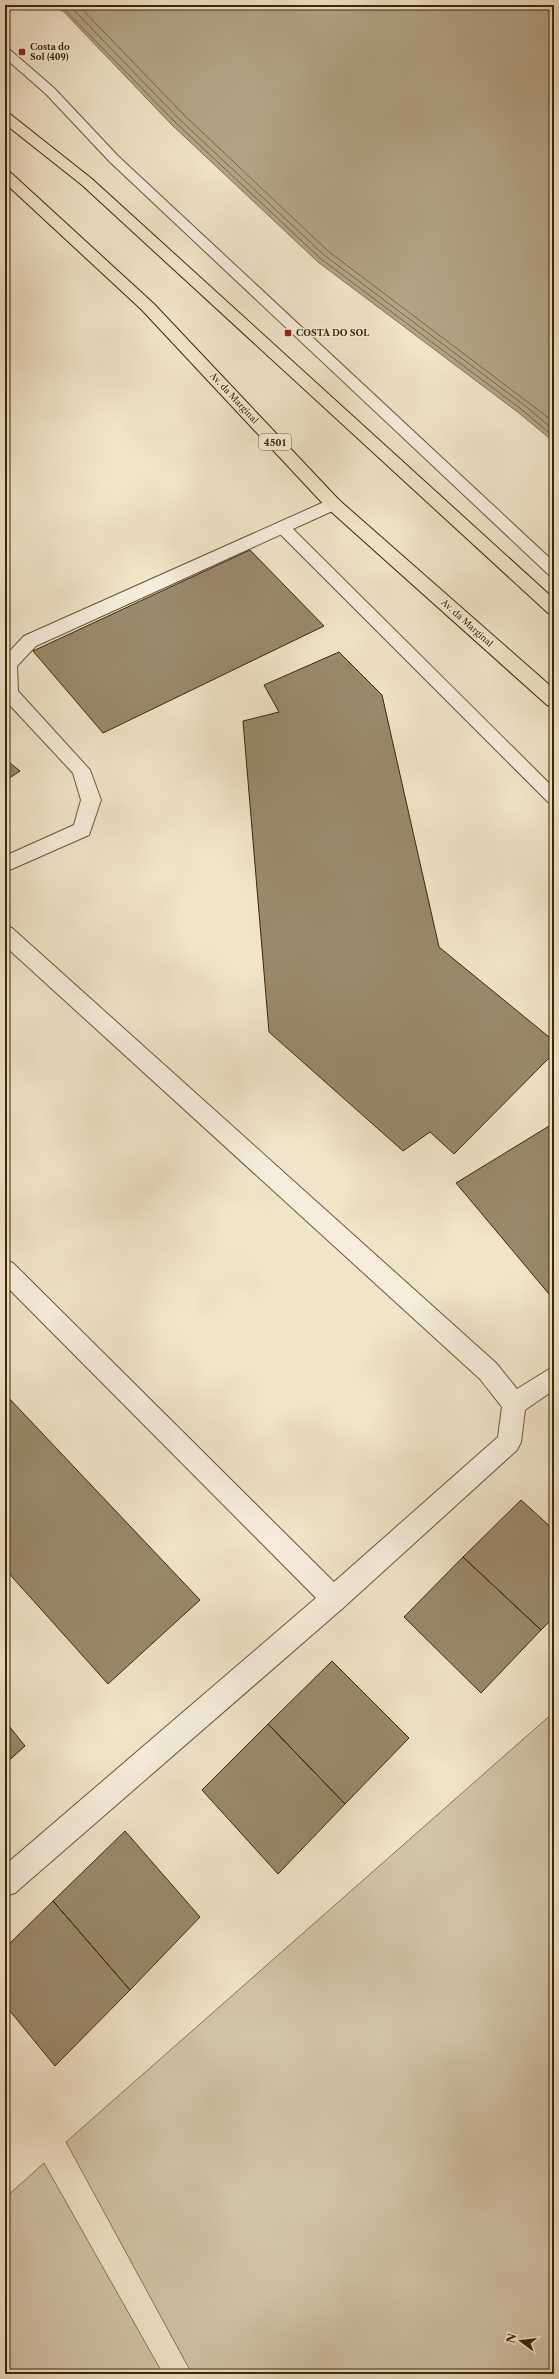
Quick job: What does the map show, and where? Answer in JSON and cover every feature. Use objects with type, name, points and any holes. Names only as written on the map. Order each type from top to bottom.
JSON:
[{"type":"main road","points":[[5,117],[87,182],[554,609]]},
{"type":"main road","name":"Av. da Marginal","points":[[5,175],[148,307],[334,504],[554,700]]},
{"type":"street","points":[[5,864],[82,830],[91,800],[81,770],[9,694],[8,664],[30,641],[334,504]]},
{"type":"street","points":[[5,934],[488,1371],[514,1404],[509,1442],[334,1599],[5,1883]]},
{"type":"street","points":[[5,1270],[334,1599]]},
{"type":"street","points":[[514,1404],[554,1377]]},
{"type":"lane","points":[[5,52],[50,91],[114,159],[554,571]]},
{"type":"lane","points":[[282,527],[554,798]]},
{"type":"shaded area","points":[[554,1712],[554,2374],[192,2374],[66,2142]]},
{"type":"shaded area","points":[[44,2163],[163,2374],[5,2374],[5,2198]]},
{"type":"water","points":[[52,5],[554,5],[554,442],[519,413],[318,262],[172,125],[64,12]]},
{"type":"building","points":[[250,550],[324,626],[103,733],[33,651]]},
{"type":"building","points":[[339,652],[382,695],[439,947],[554,1041],[554,1053],[454,1154],[430,1132],[403,1151],[269,1032],[243,721],[279,712],[264,685]]},
{"type":"building","points":[[5,759],[20,771],[5,781]]},
{"type":"building","points":[[554,1123],[554,1300],[456,1183]]},
{"type":"building","points":[[5,1394],[200,1600],[108,1684],[5,1569]]},
{"type":"building","points":[[521,1500],[554,1530],[554,1617],[541,1630],[463,1557]]},
{"type":"building","points":[[463,1557],[541,1630],[481,1693],[404,1617]]},
{"type":"building","points":[[332,1661],[409,1738],[345,1804],[268,1724]]},
{"type":"building","points":[[5,1721],[25,1746],[5,1764]]},
{"type":"building","points":[[268,1724],[345,1804],[278,1874],[202,1790]]},
{"type":"building","points":[[125,1831],[200,1917],[130,1990],[53,1901]]},
{"type":"building","points":[[53,1901],[130,1990],[55,2066],[5,2005],[5,1948]]},
{"type":"place","name":"Costa do Sol (409)","points":[[22,52]]},
{"type":"place","name":"COSTA DO SOL","points":[[288,333]]}]
